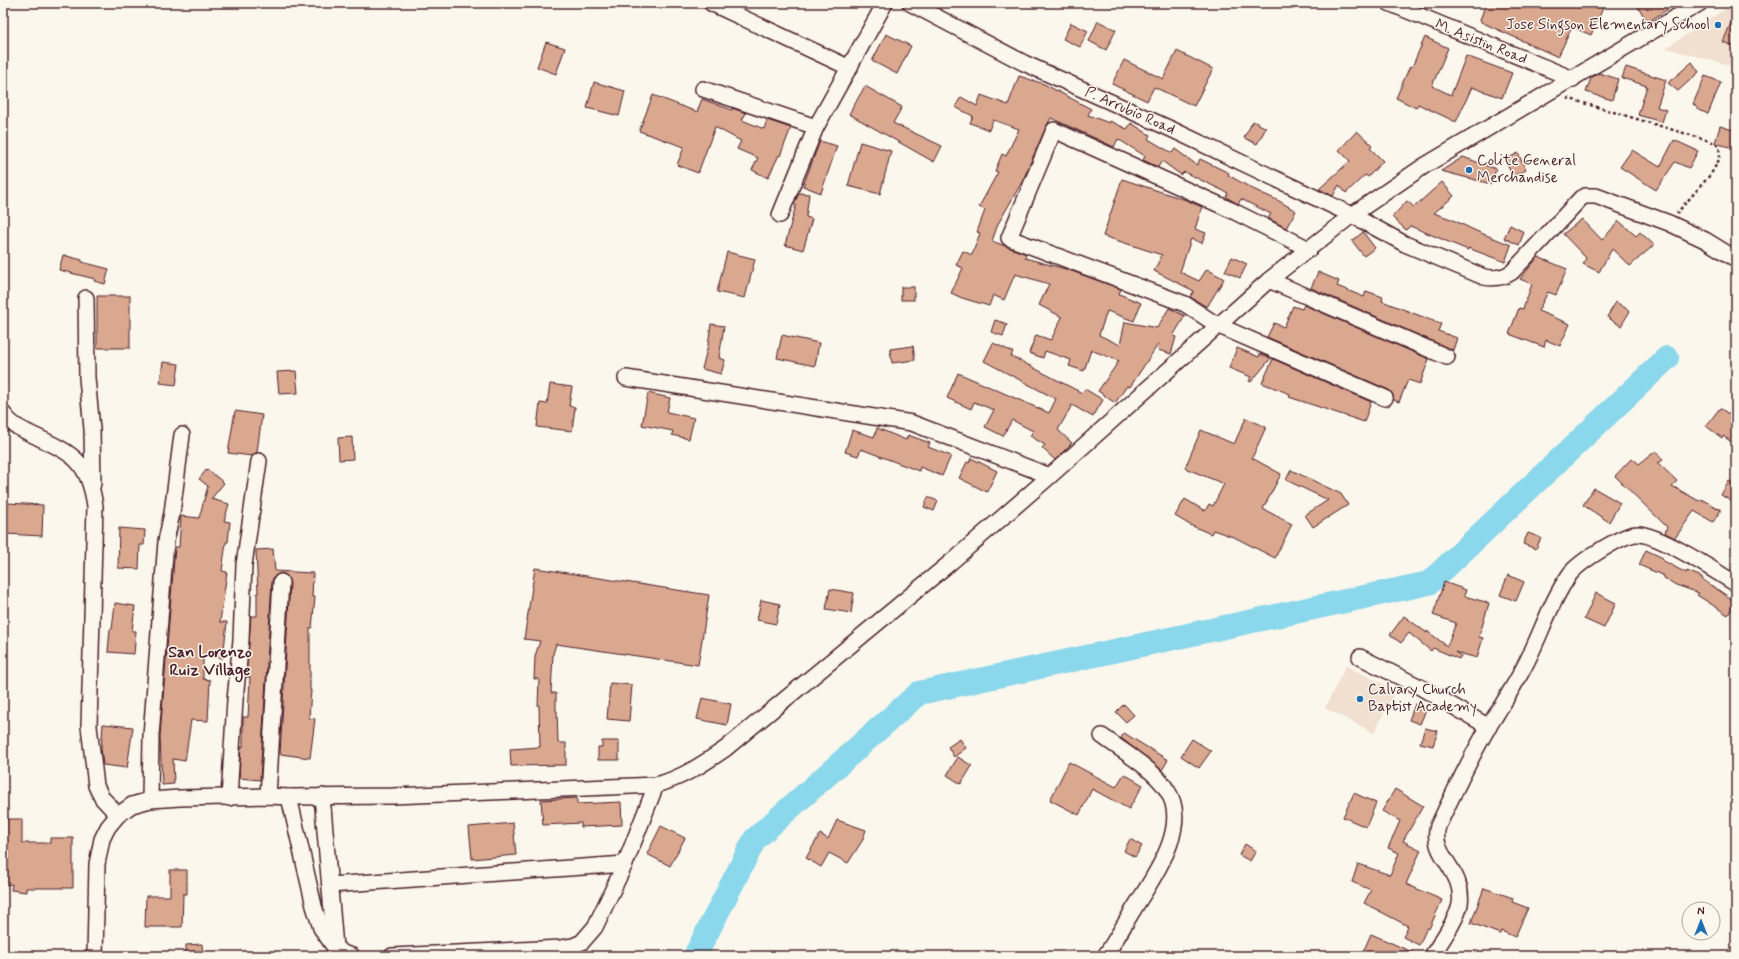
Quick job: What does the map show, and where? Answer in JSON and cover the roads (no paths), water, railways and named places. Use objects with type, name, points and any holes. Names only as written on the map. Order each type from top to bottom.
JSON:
[{"type":"street","points":[[711,3],[850,68]]},
{"type":"street","points":[[780,215],[816,127],[885,3]]},
{"type":"street","name":"P. Arrubio Road","points":[[910,3],[1024,63],[1173,130],[1352,215],[1415,249],[1484,277],[1493,279],[1501,278],[1512,272],[1581,198],[1585,196],[1596,196],[1669,223],[1705,240],[1736,259]]},
{"type":"street","name":"M. Asistin Road","points":[[1389,3],[1572,79]]},
{"type":"street","points":[[95,956],[97,864],[102,839],[108,827],[118,815],[132,805],[150,800],[268,796],[393,796],[656,784],[670,781],[689,773],[725,749],[951,562],[1050,476],[1269,280],[1352,215],[1424,166],[1550,93],[1700,3]]},
{"type":"street","points":[[703,89],[816,127]]},
{"type":"street","points":[[1309,248],[1231,210],[1054,130],[1009,238],[1185,304],[1217,326],[1385,398]]},
{"type":"street","points":[[1269,280],[1447,357]]},
{"type":"street","points":[[86,298],[87,378],[92,429],[93,495]]},
{"type":"street","points":[[626,378],[912,424],[1050,476]]},
{"type":"street","points":[[3,413],[15,426],[69,452],[77,460],[89,480],[95,506],[89,726],[96,786],[102,798],[118,815]]},
{"type":"street","points":[[150,800],[150,742],[166,541],[172,513],[182,435]]},
{"type":"street","points":[[229,798],[235,700],[241,640],[244,564],[259,461]]},
{"type":"street","points":[[1432,956],[1457,912],[1460,897],[1456,876],[1438,846],[1436,833],[1457,785],[1521,673],[1570,573],[1577,566],[1603,549],[1632,534],[1647,534],[1682,552],[1736,584]]},
{"type":"street","points":[[268,796],[281,582]]},
{"type":"street","points":[[1360,657],[1420,687],[1489,727]]},
{"type":"street","points":[[1102,736],[1157,777],[1168,790],[1173,802],[1174,815],[1173,832],[1167,851],[1155,874],[1105,956]]},
{"type":"street","points":[[392,956],[573,946],[582,942],[595,927],[624,864],[656,784]]},
{"type":"street","points":[[322,796],[335,952]]},
{"type":"street","points":[[289,797],[314,906],[321,928],[335,952],[352,956]]},
{"type":"street","points":[[330,885],[624,864]]},
{"type":"waterway","points":[[695,956],[755,839],[919,693],[1429,583],[1667,358]]},
{"type":"place","name":"Jose Singson Elementary School","points":[[1718,25]]},
{"type":"place","name":"Colite General Merchandise","points":[[1469,170]]},
{"type":"place","name":"Calvary Church Baptist Academy","points":[[1360,699]]},
{"type":"district","name":"San Lorenzo Ruiz Village","points":[[210,661]]}]
